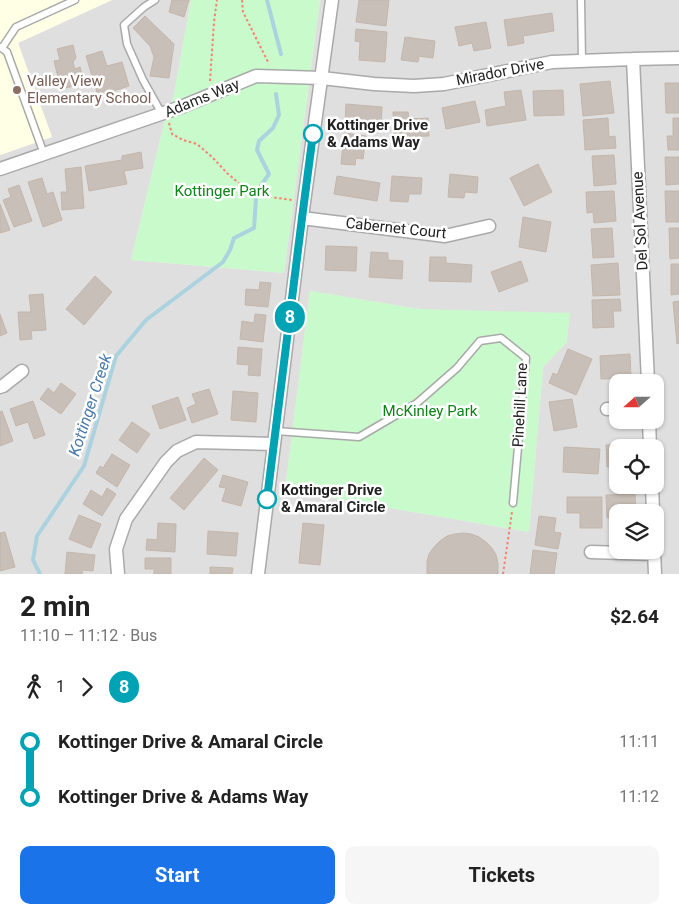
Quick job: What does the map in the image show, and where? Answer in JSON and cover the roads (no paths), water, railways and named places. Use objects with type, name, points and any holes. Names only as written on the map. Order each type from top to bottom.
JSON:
[{"type":"street","points":[[258,574],[304,202],[332,0]]},
{"type":"street","name":"Del Sol Avenue","points":[[633,58],[648,374]]},
{"type":"street","name":"Mirador Drive","points":[[322,78],[414,86],[444,84],[552,62],[679,58]]},
{"type":"street","name":"Adams Way","points":[[0,170],[166,112],[256,76],[322,78]]},
{"type":"street","name":"Cabernet Court","points":[[302,218],[445,236],[490,226]]},
{"type":"street","points":[[0,387],[22,371]]},
{"type":"street","points":[[118,574],[116,549],[126,519],[166,462],[177,451],[196,442],[275,437]]},
{"type":"street","points":[[591,552],[609,552]]},
{"type":"street","points":[[654,559],[655,574]]},
{"type":"lane","points":[[44,154],[7,52],[1,47],[16,27],[75,0]]},
{"type":"lane","points":[[155,0],[124,25],[127,44],[142,80],[166,112]]},
{"type":"lane","points":[[581,0],[582,60]]},
{"type":"lane","name":"Pinehill Lane","points":[[275,437],[358,436],[416,403],[457,368],[480,340],[501,338],[526,358],[513,503]]},
{"type":"waterway","name":"Kottinger Creek","points":[[267,0],[281,54]]},
{"type":"waterway","name":"Kottinger Creek","points":[[40,574],[33,560],[37,536],[84,466],[116,356],[146,320],[223,262],[234,238],[254,228],[256,199],[260,187],[269,174],[257,150],[259,141],[273,128],[279,115],[276,94]]},
{"type":"place","name":"Valley View Elementary School","points":[[17,90]]},
{"type":"place","name":"Kottinger Drive & Adams Way","points":[[313,134]]},
{"type":"place","name":"Kottinger Drive & Amaral Circle","points":[[267,499]]},
{"type":"park label","name":"Kottinger Park","points":[[222,191]]},
{"type":"park label","name":"McKinley Park","points":[[430,411]]}]
